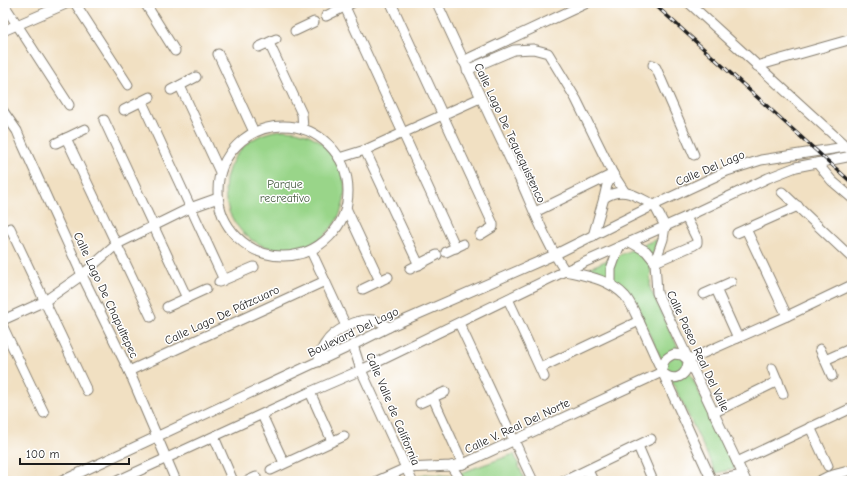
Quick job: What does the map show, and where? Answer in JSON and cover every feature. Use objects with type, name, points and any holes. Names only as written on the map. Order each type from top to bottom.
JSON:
[{"type":"street","points":[[3,3],[69,105]]},
{"type":"street","points":[[3,31],[68,3],[128,85]]},
{"type":"street","points":[[145,3],[175,51]]},
{"type":"street","points":[[391,3],[490,218],[493,227],[480,235]]},
{"type":"street","name":"Calle Lago De Tequequistenco","points":[[437,3],[554,255],[564,271]]},
{"type":"street","points":[[463,61],[587,3]]},
{"type":"street","points":[[689,3],[850,149]]},
{"type":"street","points":[[326,16],[348,5],[404,133],[460,246],[414,267],[365,150]]},
{"type":"street","points":[[295,31],[314,22]]},
{"type":"street","points":[[757,66],[852,38]]},
{"type":"street","points":[[260,47],[272,41],[302,114],[303,129]]},
{"type":"street","points":[[467,70],[514,50],[533,49],[548,53],[576,99],[613,174],[624,191]]},
{"type":"street","points":[[218,54],[254,132]]},
{"type":"street","points":[[653,65],[656,68],[694,155]]},
{"type":"street","points":[[196,77],[176,88],[220,172]]},
{"type":"street","points":[[339,158],[365,150],[480,98]]},
{"type":"street","points":[[124,110],[146,100],[221,281],[254,267]]},
{"type":"street","name":"Calle Lago De Chapultepec","points":[[3,111],[17,131],[82,275],[129,371],[176,481]]},
{"type":"street","points":[[103,120],[187,298]]},
{"type":"street","points":[[286,126],[303,129],[317,136],[330,146],[339,158],[346,172],[348,188],[346,208],[335,232],[324,243],[311,251],[296,256],[281,257],[265,255],[238,239],[228,227],[221,213],[218,198],[217,185],[220,172],[227,156],[239,142],[254,132],[270,127],[286,126]]},
{"type":"street","points":[[56,143],[85,129]]},
{"type":"street","points":[[66,138],[151,317]]},
{"type":"street","name":"Calle Del Lago","points":[[654,205],[727,171],[761,160],[850,149]]},
{"type":"street","points":[[792,156],[796,167]]},
{"type":"street","points":[[118,481],[361,370],[564,271],[686,217],[768,178],[796,167],[852,156]]},
{"type":"street","points":[[817,163],[832,181],[852,198]]},
{"type":"street","points":[[593,236],[607,185],[613,174]]},
{"type":"street","points":[[535,212],[613,174]]},
{"type":"street","points":[[604,198],[617,191],[624,191],[654,205],[665,226]]},
{"type":"street","points":[[782,192],[852,258]]},
{"type":"street","points":[[3,320],[45,301],[82,275],[117,244],[190,208],[218,198]]},
{"type":"street","name":"Boulevard Del Lago","points":[[62,481],[353,346],[389,327],[554,255],[654,205]]},
{"type":"street","points":[[787,316],[742,231],[798,206]]},
{"type":"street","points":[[346,208],[384,279],[363,289]]},
{"type":"street","points":[[630,242],[646,251],[655,262],[697,242],[697,239],[686,217]]},
{"type":"street","name":"Calle Paseo Real Del Valle","points":[[665,226],[663,239],[655,262],[656,293],[745,478]]},
{"type":"street","points":[[10,228],[86,391]]},
{"type":"street","points":[[611,284],[611,269],[619,247]]},
{"type":"street","points":[[311,251],[346,326]]},
{"type":"street","points":[[564,271],[593,277],[611,284],[626,297],[639,321],[712,481],[745,478]]},
{"type":"street","name":"Calle Lago De Pátzcuaro","points":[[129,371],[325,281]]},
{"type":"street","points":[[704,294],[731,282]]},
{"type":"street","points":[[688,360],[852,285]]},
{"type":"street","points":[[167,307],[206,289]]},
{"type":"street","points":[[716,289],[738,338]]},
{"type":"street","points":[[508,299],[544,377]]},
{"type":"street","points":[[318,362],[324,344],[335,332],[346,326],[364,321],[377,321],[389,327]]},
{"type":"street","points":[[540,368],[639,321]]},
{"type":"street","points":[[459,323],[532,481]]},
{"type":"street","points":[[3,326],[44,413]]},
{"type":"street","name":"Calle Valle de California","points":[[353,346],[361,370],[412,481]]},
{"type":"street","points":[[825,360],[852,348]]},
{"type":"street","points":[[820,349],[832,376]]},
{"type":"street","points":[[674,354],[682,355],[688,360],[686,371],[682,376],[671,378],[662,372],[662,364],[667,357],[674,354]]},
{"type":"street","points":[[772,368],[783,394]]},
{"type":"street","name":"Calle V. Real Del Norte","points":[[378,481],[406,468],[463,464],[662,372]]},
{"type":"street","points":[[713,413],[778,381]]},
{"type":"street","points":[[310,392],[332,441]]},
{"type":"street","points":[[420,404],[445,392]]},
{"type":"street","points":[[432,398],[463,464]]},
{"type":"street","points":[[737,462],[852,408]]},
{"type":"street","points":[[262,415],[284,463]]},
{"type":"street","points":[[810,427],[831,474]]},
{"type":"street","points":[[271,470],[344,436]]},
{"type":"street","points":[[214,437],[234,481]]},
{"type":"street","points":[[564,481],[651,440]]},
{"type":"street","points":[[638,446],[653,481]]},
{"type":"street","points":[[451,466],[461,481]]},
{"type":"street","points":[[588,470],[593,481]]},
{"type":"street","points":[[820,481],[831,474],[852,470]]},
{"type":"street","points":[[247,481],[256,477]]},
{"type":"green space","name":"Parque recreativo","points":[[285,130],[308,134],[328,147],[341,167],[345,190],[341,213],[328,233],[308,246],[285,250],[262,246],[242,233],[229,213],[225,190],[229,167],[242,147],[262,134]]},
{"type":"green space","points":[[657,239],[651,262],[650,288],[735,469],[716,473],[633,300],[620,286],[589,268]]},
{"type":"green space","points":[[514,454],[525,481],[418,481],[417,477],[425,474],[452,476]]},
{"type":"railway","points":[[653,3],[852,183]]}]
